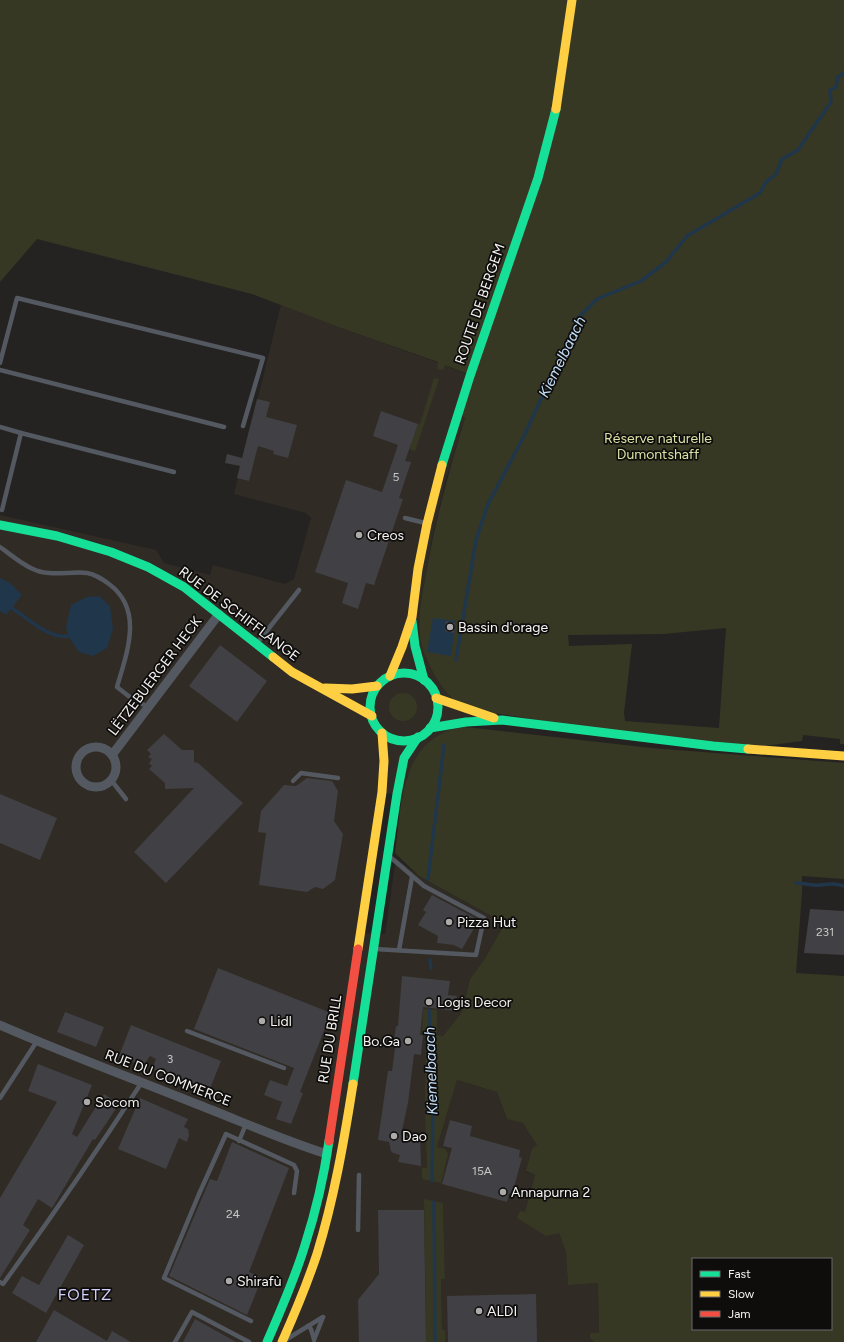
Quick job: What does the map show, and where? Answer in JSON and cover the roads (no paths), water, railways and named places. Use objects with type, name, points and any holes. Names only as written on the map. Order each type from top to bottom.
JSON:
[{"type":"main road","name":"ROUTE DE BERGEM","points":[[390,676],[412,617],[418,569],[439,474],[458,412],[538,178],[556,107],[572,0]]},
{"type":"main road","name":"RUE DE SCHIFFLANGE","points":[[0,524],[57,536],[111,552],[148,567],[184,587],[292,672],[372,716]]},
{"type":"main road","name":"ROUTE DE BERGEM","points":[[412,617],[416,646],[424,680]]},
{"type":"main road","points":[[399,673],[416,675],[424,680],[432,688],[438,708],[435,719],[430,728],[418,737],[409,740],[390,738],[376,725],[372,716],[370,706],[372,696],[377,686],[383,680],[399,673]]},
{"type":"main road","name":"RUE DE SCHIFFLANGE","points":[[322,688],[352,689],[377,686]]},
{"type":"main road","points":[[436,698],[502,720]]},
{"type":"main road","points":[[430,728],[466,722],[502,720],[713,746],[844,756]]},
{"type":"main road","name":"RUE DU BRILL","points":[[267,1342],[289,1290],[305,1245],[324,1173],[382,792],[384,761],[382,732]]},
{"type":"main road","name":"RUE DU BRILL","points":[[282,1342],[304,1290],[320,1244],[331,1203],[345,1133],[397,794],[404,758],[418,737]]},
{"type":"street","name":"LËTZEBUERGER HECK","points":[[112,755],[219,614]]},
{"type":"street","name":"LËTZEBUERGER HECK","points":[[94,746],[107,750],[112,755],[116,767],[115,774],[111,780],[101,786],[89,786],[79,778],[75,765],[81,752],[94,746]]},
{"type":"street","name":"RUE DU COMMERCE","points":[[0,1025],[298,1145],[327,1154]]},
{"type":"lane","points":[[0,364],[17,298],[262,358],[243,426]]},
{"type":"lane","points":[[0,370],[224,427]]},
{"type":"lane","points":[[0,427],[174,472]]},
{"type":"lane","points":[[2,510],[21,433]]},
{"type":"lane","points":[[405,518],[427,524]]},
{"type":"lane","points":[[0,547],[33,570],[47,573],[88,573],[102,579],[117,590],[127,606],[131,624],[128,652],[117,688],[131,698],[148,707]]},
{"type":"lane","points":[[257,644],[299,590]]},
{"type":"lane","points":[[293,781],[301,773],[338,778]]},
{"type":"lane","points":[[111,780],[126,799]]},
{"type":"lane","points":[[373,949],[476,954],[484,918],[424,886],[387,855]]},
{"type":"lane","points":[[399,950],[412,877]]},
{"type":"lane","points":[[187,1031],[284,1068]]},
{"type":"lane","points":[[0,1098],[37,1041]]},
{"type":"lane","points":[[0,1282],[3,1284],[46,1224],[105,1139],[142,1082]]},
{"type":"lane","points":[[239,1141],[246,1123]]},
{"type":"lane","points":[[251,1321],[164,1278],[226,1134],[294,1165],[296,1171],[294,1193]]},
{"type":"lane","points":[[358,1230],[359,1175]]},
{"type":"lane","points":[[175,1342],[192,1312],[241,1340],[249,1342]]},
{"type":"lane","points":[[282,1342],[308,1326],[323,1317],[314,1340],[311,1329],[308,1326]]},
{"type":"water","points":[[0,578],[10,583],[22,595],[6,615],[0,611]]},
{"type":"water","points":[[99,596],[110,606],[113,629],[107,648],[93,656],[79,652],[68,636],[66,627],[71,605],[87,597]]},
{"type":"water","points":[[433,618],[456,621],[451,656],[427,652]]},
{"type":"waterway","name":"Kiemelbaach","points":[[456,660],[476,540],[488,504],[523,438],[579,317],[597,299],[641,281],[666,262],[687,236],[760,193],[766,182],[776,174],[782,159],[798,150],[831,102],[830,90],[836,87],[838,77],[844,73]]},
{"type":"waterway","points":[[12,608],[38,627],[53,634],[68,636]]},
{"type":"waterway","name":"Kiemelbaach","points":[[428,879],[444,745]]},
{"type":"waterway","points":[[796,883],[816,885],[834,884],[844,886]]},
{"type":"waterway","name":"Kiemelbaach","points":[[430,960],[431,968]]},
{"type":"waterway","name":"Kiemelbaach","points":[[429,1010],[433,1088],[432,1181]]},
{"type":"waterway","name":"Kiemelbaach","points":[[434,1202],[435,1342]]},
{"type":"place","name":"Creos","points":[[359,535]]},
{"type":"place","name":"Bassin d'orage","points":[[450,627]]},
{"type":"place","name":"Pizza Hut","points":[[449,922]]},
{"type":"place","name":"Logis Decor","points":[[429,1002]]},
{"type":"place","name":"Lidl","points":[[262,1021]]},
{"type":"place","name":"Bo.Ga","points":[[408,1041]]},
{"type":"place","name":"Socom","points":[[87,1102]]},
{"type":"place","name":"Dao","points":[[394,1136]]},
{"type":"place","name":"Annapurna 2","points":[[503,1192]]},
{"type":"place","name":"Shirafù","points":[[229,1281]]},
{"type":"place","name":"ALDI","points":[[479,1311]]},
{"type":"district","name":"FOETZ","points":[[85,1294]]},
{"type":"park label","name":"Réserve naturelle Dumontshaff","points":[[658,446]]}]
